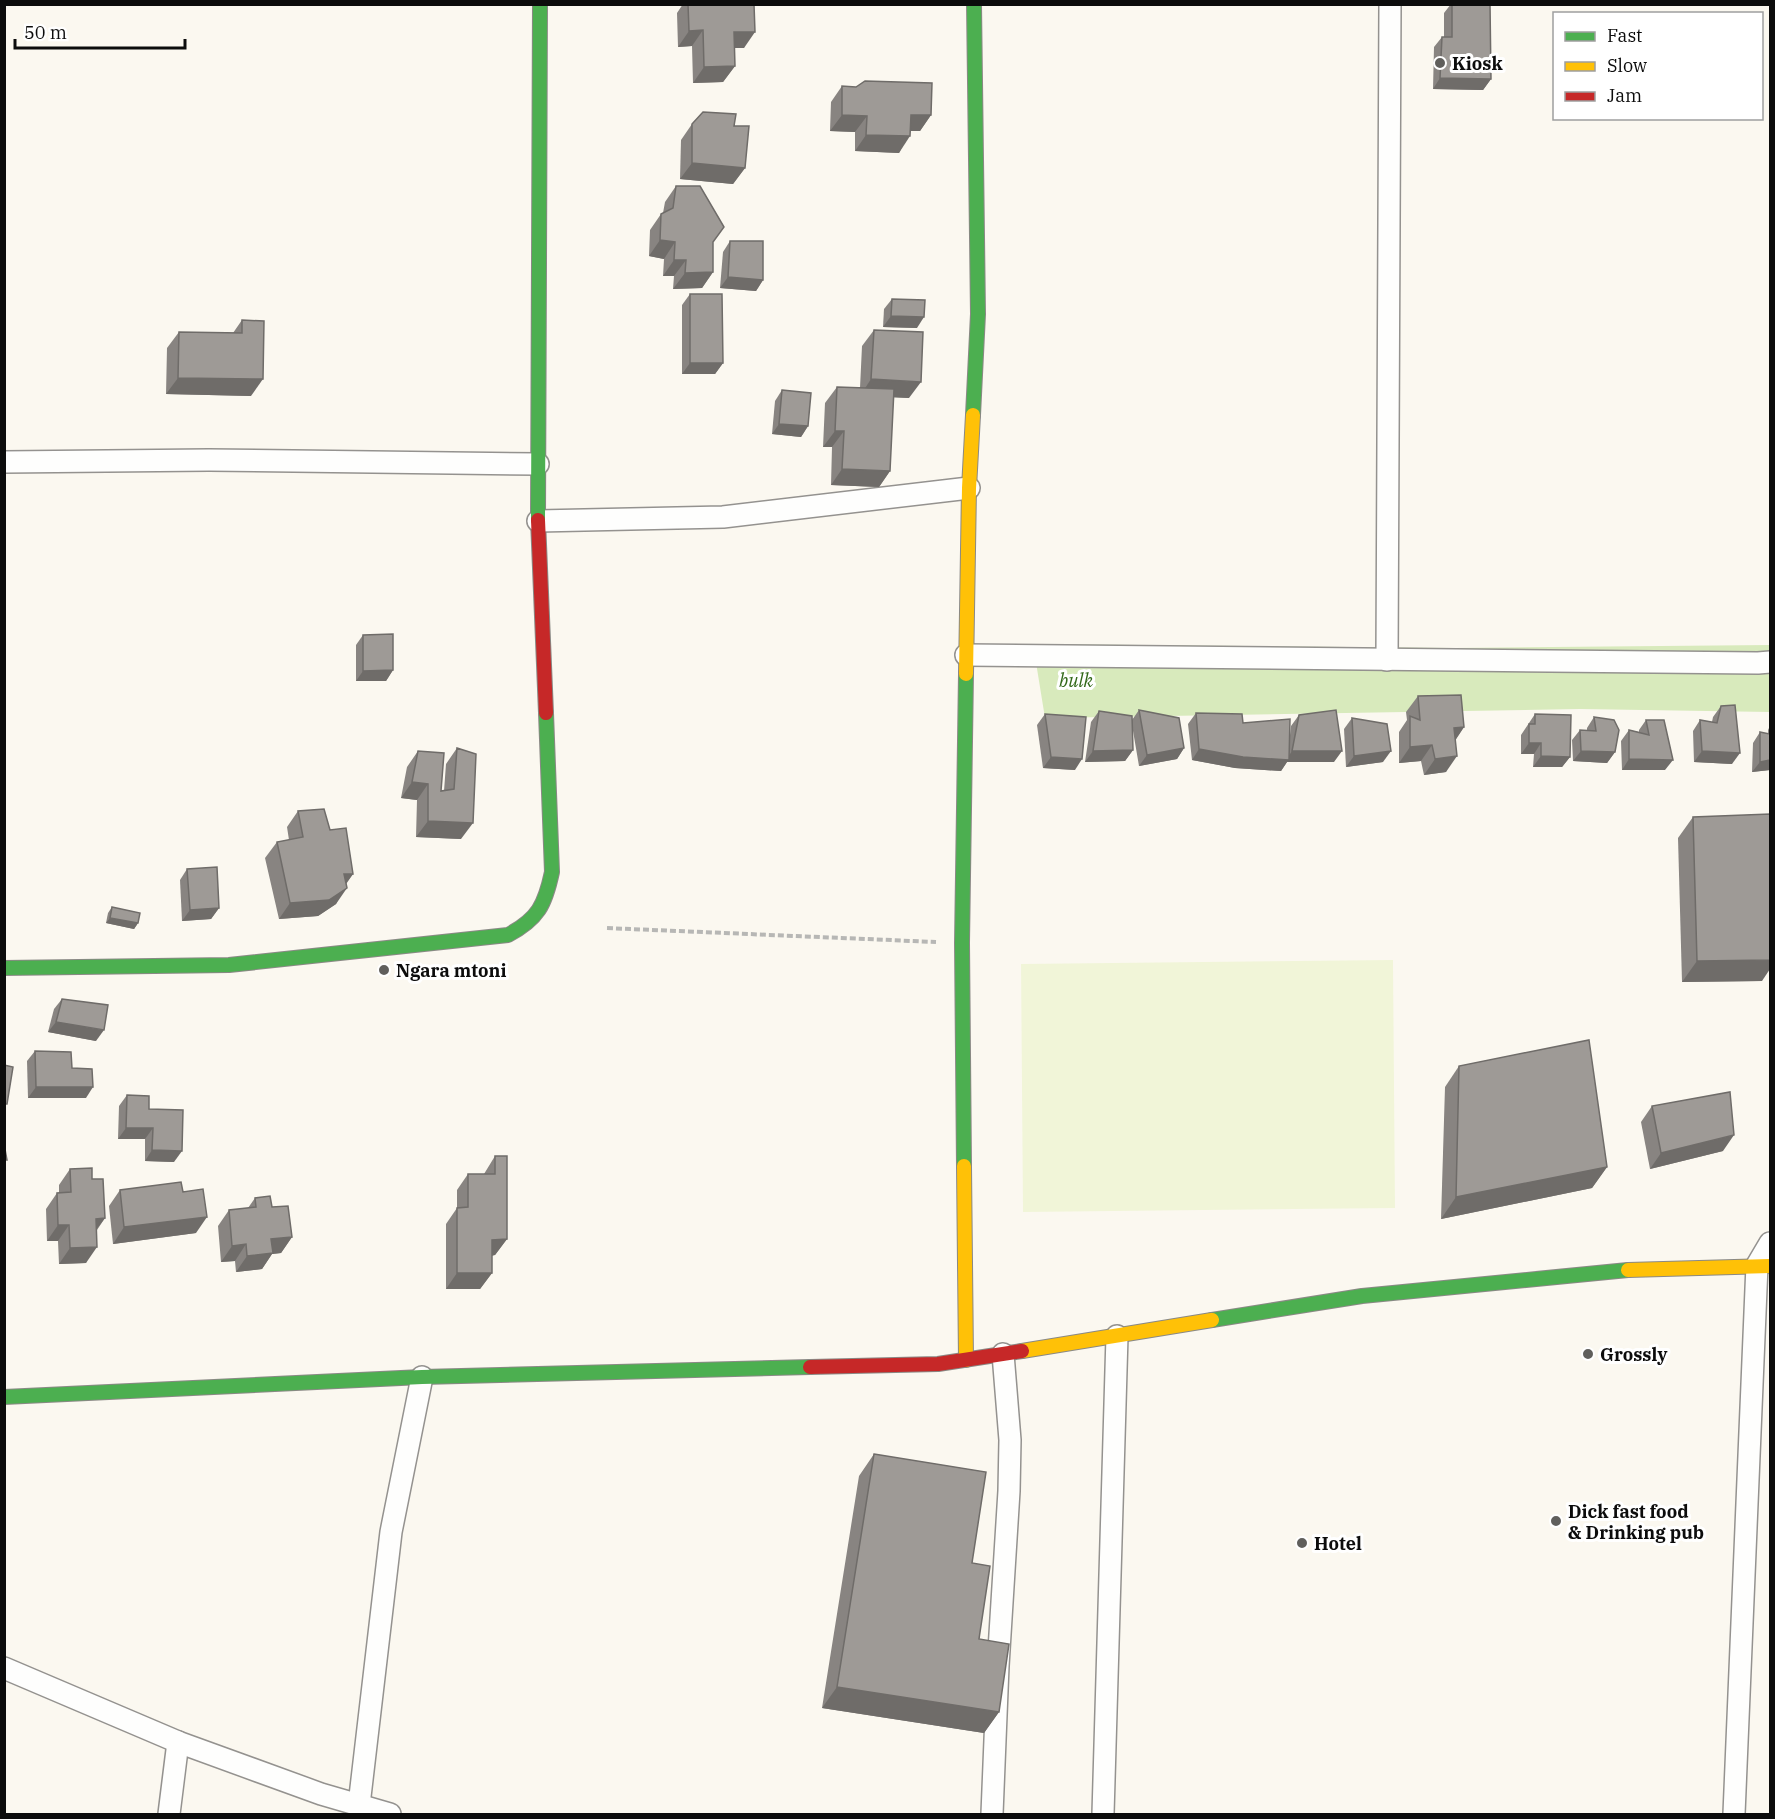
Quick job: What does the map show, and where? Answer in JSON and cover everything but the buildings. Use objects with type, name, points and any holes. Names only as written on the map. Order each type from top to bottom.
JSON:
[{"type":"street","points":[[4,968],[229,965],[508,935],[534,919],[547,899],[552,872],[538,521],[540,4]]},
{"type":"street","points":[[966,1360],[962,944],[969,488],[978,314],[974,4]]},
{"type":"street","points":[[1387,660],[1389,4]]},
{"type":"street","points":[[4,462],[209,460],[538,464]]},
{"type":"street","points":[[538,521],[723,517],[969,488]]},
{"type":"street","points":[[966,655],[1770,662]]},
{"type":"street","points":[[1734,1815],[1764,1266],[1770,1243]]},
{"type":"street","points":[[4,1397],[422,1377],[938,1364],[1362,1296],[1631,1270],[1764,1266]]},
{"type":"street","points":[[1103,1815],[1118,1336]]},
{"type":"street","points":[[992,1815],[998,1666],[1009,1491],[1010,1440],[1003,1354]]},
{"type":"street","points":[[359,1805],[391,1532],[422,1377]]},
{"type":"street","points":[[4,1668],[178,1742],[321,1794],[390,1815]]},
{"type":"street","points":[[169,1815],[178,1742]]},
{"type":"path","points":[[607,928],[962,944]]},
{"type":"green space","name":"bulk","points":[[1033,644],[1455,648],[1770,645],[1770,712],[1580,709],[1045,718]]},
{"type":"green space","points":[[1393,960],[1395,1208],[1023,1212],[1021,964]]},
{"type":"traffic: fast","points":[[538,520],[540,4]]},
{"type":"traffic: fast","points":[[973,415],[978,314],[974,4]]},
{"type":"traffic: fast","points":[[964,1166],[962,943],[966,674]]},
{"type":"traffic: fast","points":[[4,968],[229,965],[508,935],[527,923],[539,910],[552,872],[546,713]]},
{"type":"traffic: fast","points":[[1212,1320],[1362,1296],[1628,1270]]},
{"type":"traffic: fast","points":[[4,1397],[422,1377],[810,1367]]},
{"type":"traffic: slow","points":[[966,674],[969,488],[973,415]]},
{"type":"traffic: slow","points":[[964,1166],[966,1360]]},
{"type":"traffic: slow","points":[[1628,1270],[1770,1266]]},
{"type":"traffic: slow","points":[[1022,1351],[1212,1320]]},
{"type":"traffic: jam","points":[[538,520],[546,713]]},
{"type":"traffic: jam","points":[[810,1367],[938,1364],[1022,1351]]},
{"type":"place","name":"Kiosk","points":[[1440,63]]},
{"type":"place","name":"Ngara mtoni","points":[[384,970]]},
{"type":"place","name":"Grossly","points":[[1588,1354]]},
{"type":"place","name":"Dick fast food & Drinking pub","points":[[1556,1521]]},
{"type":"place","name":"Hotel","points":[[1302,1543]]}]
